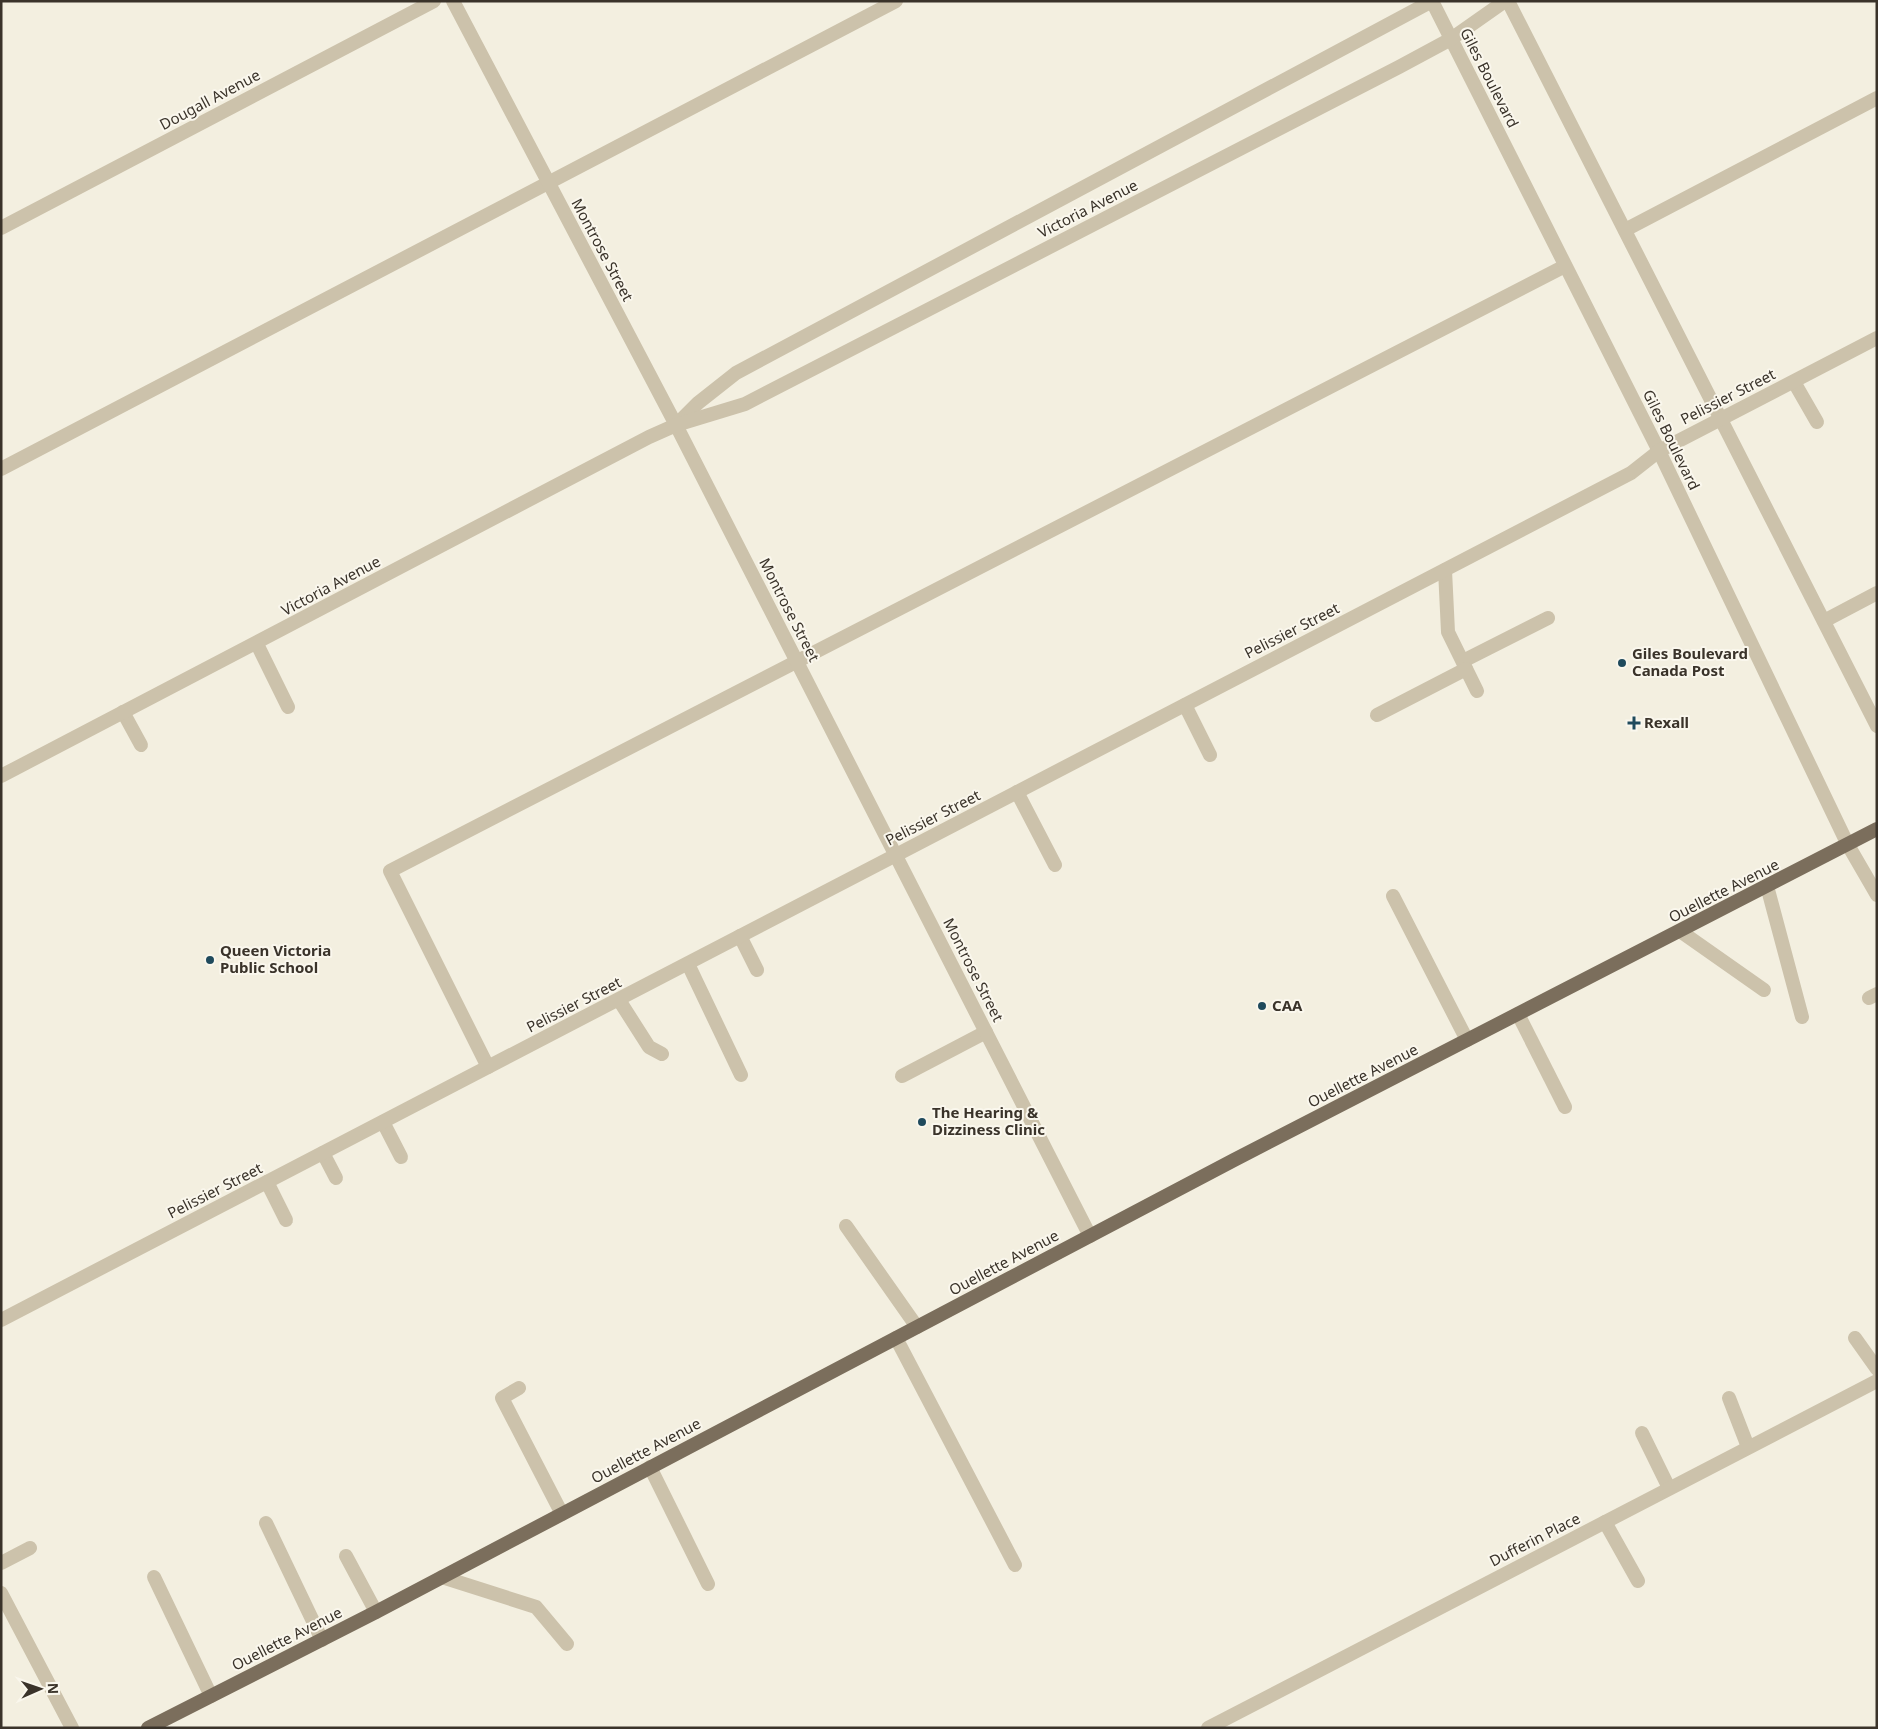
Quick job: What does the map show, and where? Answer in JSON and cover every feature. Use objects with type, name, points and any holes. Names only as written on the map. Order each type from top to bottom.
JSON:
[{"type":"main road","name":"Ouellette Avenue","points":[[148,1728],[376,1612],[1090,1236],[1877,829]]},
{"type":"street","name":"Dougall Avenue","points":[[1,228],[434,1]]},
{"type":"street","name":"Montrose Street","points":[[453,1],[676,425],[1090,1236]]},
{"type":"street","points":[[1,469],[896,1]]},
{"type":"street","name":"Giles Boulevard","points":[[1432,1],[1659,451],[1848,845],[1877,895]]},
{"type":"street","name":"Victoria Avenue","points":[[676,425],[698,403],[736,372],[1432,1]]},
{"type":"street","points":[[1506,1],[1625,230],[1877,726]]},
{"type":"street","name":"Victoria Avenue","points":[[1,776],[257,644],[649,437],[676,425],[745,404],[1451,39],[1506,1]]},
{"type":"street","points":[[1625,230],[1877,98]]},
{"type":"street","points":[[488,1067],[390,872],[1565,266]]},
{"type":"street","name":"Pelissier Street","points":[[1,1320],[1631,473],[1659,451],[1877,338]]},
{"type":"street","points":[[1794,382],[1817,422]]},
{"type":"street","points":[[1445,570],[1448,632],[1477,691]]},
{"type":"street","points":[[1824,621],[1877,593]]},
{"type":"street","points":[[1377,715],[1548,618]]},
{"type":"street","points":[[257,644],[288,707]]},
{"type":"street","points":[[1185,705],[1210,755]]},
{"type":"street","points":[[123,712],[141,745]]},
{"type":"street","points":[[1017,792],[1055,865]]},
{"type":"street","points":[[1768,886],[1802,1017]]},
{"type":"street","points":[[1392,896],[1467,1040]]},
{"type":"street","points":[[1680,932],[1764,990]]},
{"type":"street","points":[[740,936],[757,970]]},
{"type":"street","points":[[688,964],[741,1075]]},
{"type":"street","points":[[619,1000],[649,1047],[662,1054]]},
{"type":"street","points":[[1518,1014],[1565,1107]]},
{"type":"street","points":[[902,1076],[986,1032]]},
{"type":"street","points":[[383,1122],[401,1157]]},
{"type":"street","points":[[323,1153],[336,1178]]},
{"type":"street","points":[[267,1182],[286,1220]]},
{"type":"street","points":[[846,1226],[916,1327]]},
{"type":"street","points":[[896,1338],[1016,1565]]},
{"type":"street","points":[[1855,1338],[1877,1369]]},
{"type":"street","name":"Dufferin Place","points":[[1208,1728],[1877,1380]]},
{"type":"street","points":[[519,1388],[502,1398],[562,1514]]},
{"type":"street","points":[[1729,1398],[1748,1447]]},
{"type":"street","points":[[1642,1433],[1669,1488]]},
{"type":"street","points":[[650,1467],[708,1584]]},
{"type":"street","points":[[1605,1522],[1638,1581]]},
{"type":"street","points":[[266,1523],[322,1640]]},
{"type":"street","points":[[1,1564],[30,1548]]},
{"type":"street","points":[[346,1556],[376,1612]]},
{"type":"street","points":[[442,1576],[536,1607],[567,1644]]},
{"type":"street","points":[[154,1577],[211,1696]]},
{"type":"street","points":[[1,1593],[5,1608],[72,1728]]},
{"type":"place","name":"Giles Boulevard Canada Post","points":[[1622,663]]},
{"type":"place","name":"Rexall","points":[[1634,723]]},
{"type":"place","name":"Queen Victoria Public School","points":[[210,960]]},
{"type":"place","name":"CAA","points":[[1262,1006]]},
{"type":"place","name":"The Hearing & Dizziness Clinic","points":[[922,1122]]}]
